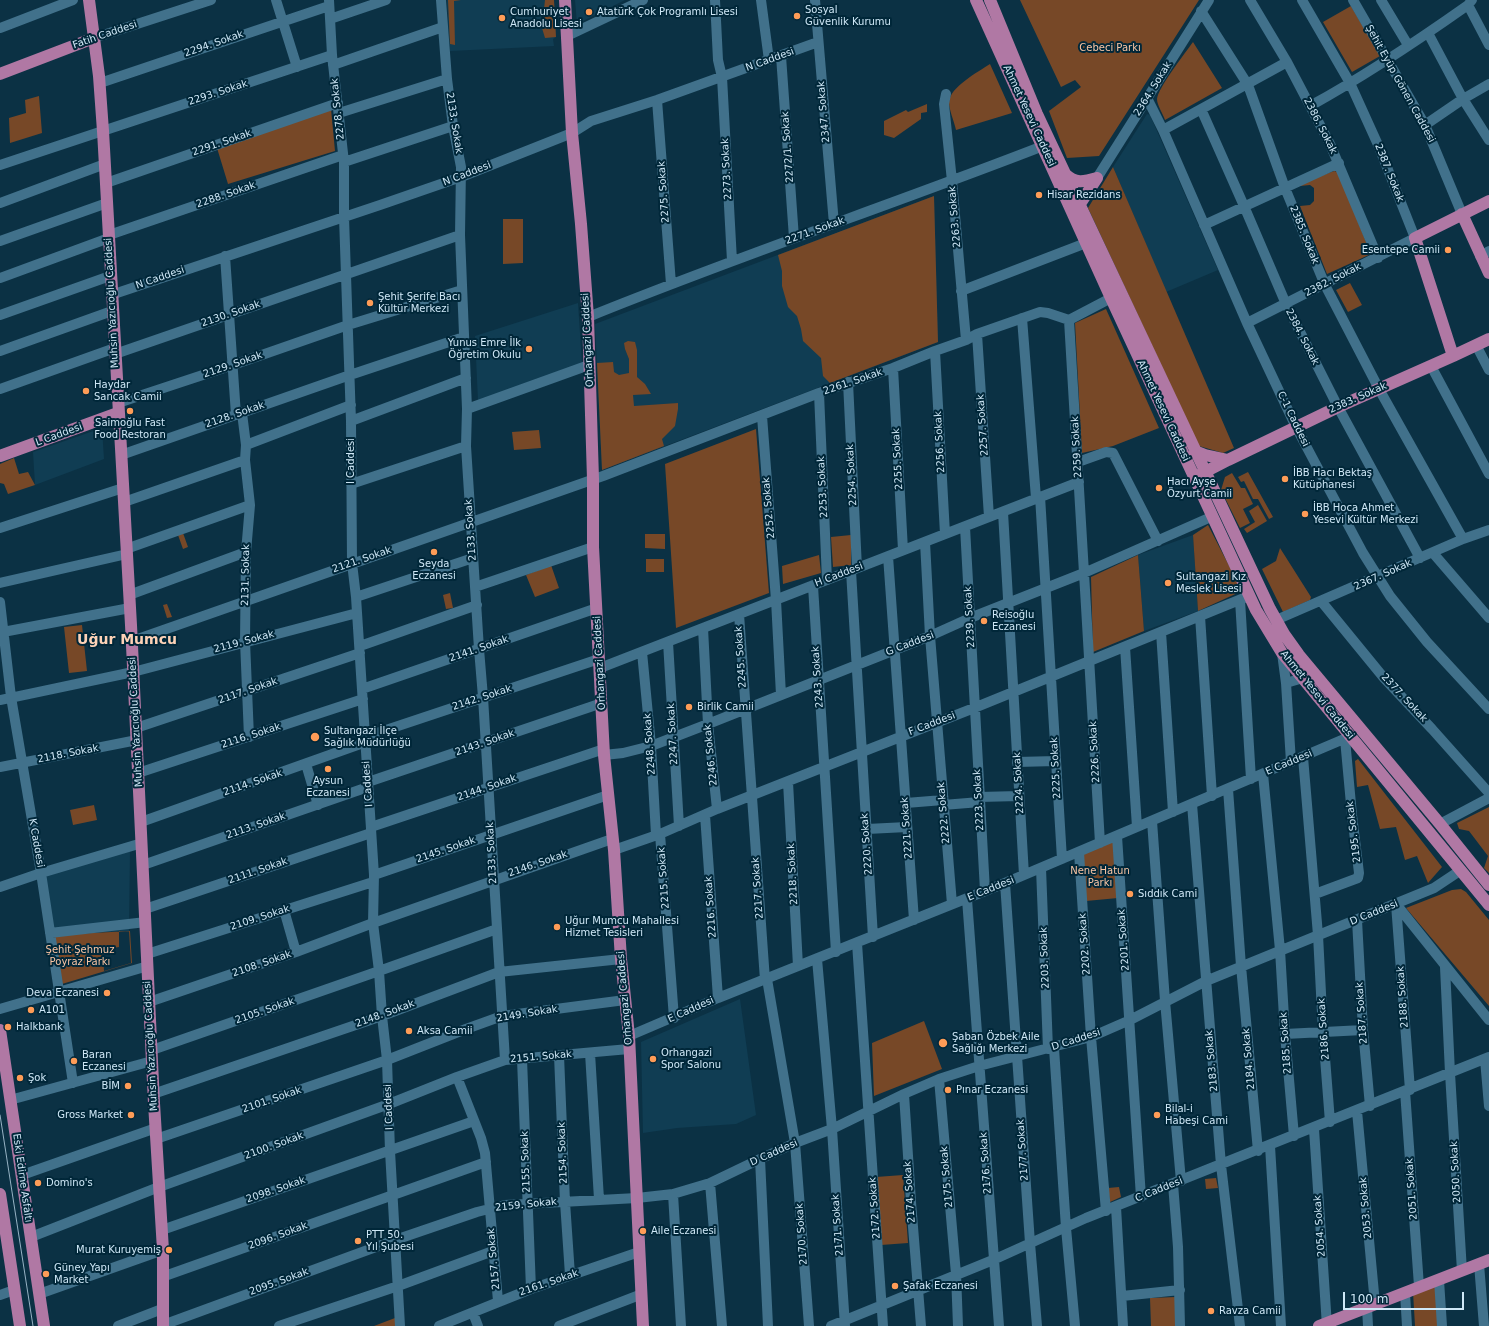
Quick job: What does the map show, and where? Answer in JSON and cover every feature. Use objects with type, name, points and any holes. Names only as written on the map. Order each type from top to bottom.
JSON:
[{"type":"main road","name":"Muhsin Yazıcıoğlu Caddesi","points":[[89,0],[100,84],[127,551],[132,641],[132,672],[137,734],[149,1002],[163,1250],[163,1325]]},
{"type":"main road","name":"Orhangazi Caddesi","points":[[565,0],[572,133],[588,317],[593,479],[593,547],[604,752],[613,844],[621,959],[629,1036],[643,1326]]},
{"type":"main road","name":"Ahmet Yesevi Caddesi","points":[[976,0],[1043,146],[1077,210],[1196,451],[1276,620],[1299,655],[1440,824],[1489,905]]},
{"type":"main road","name":"Ahmet Yesevi Caddesi","points":[[990,0],[1036,111],[1065,173],[1086,243],[1212,517],[1244,598],[1256,610],[1282,653],[1303,678],[1348,738],[1466,866],[1489,885]]},
{"type":"main road","name":"Fatih Caddesi","points":[[0,74],[94,38]]},
{"type":"main road","points":[[1065,173],[1072,180],[1076,181],[1087,181],[1097,178]]},
{"type":"main road","points":[[1077,210],[1097,178]]},
{"type":"main road","name":"2382. Sokak","points":[[1415,238],[1489,200]]},
{"type":"main road","points":[[1462,214],[1485,253],[1489,273]]},
{"type":"main road","name":"2387. Sokak","points":[[1415,238],[1453,356]]},
{"type":"main road","name":"2383. Sokak","points":[[1194,478],[1338,407],[1489,339]]},
{"type":"main road","name":"L Caddesi","points":[[0,456],[118,408]]},
{"type":"main road","points":[[1196,451],[1205,455],[1228,460]]},
{"type":"main road","points":[[1212,517],[1230,523]]},
{"type":"main road","points":[[1244,598],[1261,591]]},
{"type":"main road","points":[[1466,866],[1479,877],[1489,889]]},
{"type":"main road","name":"Eski Edirne Asfaltı","points":[[0,1030],[44,1326]]},
{"type":"main road","points":[[1,1201],[4,1247],[14,1290],[20,1326]]},
{"type":"main road","points":[[1324,1325],[1419,1286],[1439,1280],[1484,1262]]},
{"type":"street","points":[[0,28],[73,0]]},
{"type":"street","name":"Fatih Caddesi","points":[[94,38],[211,0]]},
{"type":"street","points":[[276,0],[297,67]]},
{"type":"street","points":[[330,19],[386,0]]},
{"type":"street","name":"2133. Sokak","points":[[441,0],[448,79],[461,167],[460,236],[467,409],[466,446],[505,1060]]},
{"type":"street","points":[[567,36],[643,0]]},
{"type":"street","name":"2273. Sokak","points":[[715,0],[718,60],[722,77],[732,261]]},
{"type":"street","points":[[761,0],[769,60]]},
{"type":"street","name":"2347. Sokak","points":[[815,0],[834,224]]},
{"type":"street","name":"2364. Sokak","points":[[1097,178],[1209,0]]},
{"type":"street","name":"2386. Sokak","points":[[1250,0],[1287,62],[1339,163],[1378,258]]},
{"type":"street","name":"2387. Sokak","points":[[1302,0],[1350,84],[1379,147],[1415,238]]},
{"type":"street","name":"Şehit Eyüp Gönen Caddesi","points":[[1353,0],[1425,125],[1462,214]]},
{"type":"street","points":[[1381,0],[1408,46]]},
{"type":"street","name":"2294. Sokak","points":[[100,84],[282,21],[329,3]]},
{"type":"street","name":"2278. Sokak","points":[[329,3],[343,159],[344,217]]},
{"type":"street","points":[[1310,106],[1350,84],[1428,34],[1470,3],[1489,45]]},
{"type":"street","name":"2385. Sokak","points":[[1202,11],[1248,85],[1285,188],[1325,284],[1379,389],[1463,540]]},
{"type":"street","name":"2293. Sokak","points":[[0,165],[297,67],[333,60],[444,27]]},
{"type":"street","points":[[1428,34],[1464,99],[1489,140]]},
{"type":"street","name":"N Caddesi","points":[[112,295],[461,177],[572,133],[591,121],[657,100],[818,42]]},
{"type":"street","name":"2272/1. Sokak","points":[[781,56],[794,238]]},
{"type":"street","points":[[1163,130],[1248,85],[1287,62]]},
{"type":"street","name":"2291. Sokak","points":[[106,182],[339,108],[448,79]]},
{"type":"street","points":[[1425,125],[1489,84]]},
{"type":"street","name":"2263. Sokak","points":[[946,94],[944,104],[966,340]]},
{"type":"street","name":"C-1 Caddesi","points":[[1147,98],[1163,130],[1247,323],[1296,427],[1363,553],[1390,596],[1427,642],[1489,709]]},
{"type":"street","name":"2275. Sokak","points":[[657,100],[671,284]]},
{"type":"street","name":"2384. Sokak","points":[[1201,109],[1286,304],[1338,407],[1420,558]]},
{"type":"street","name":"2288. Sokak","points":[[0,278],[109,236],[343,159],[454,126]]},
{"type":"street","name":"2271. Sokak","points":[[588,317],[732,261],[952,181],[1043,146]]},
{"type":"street","points":[[1204,225],[1339,163]]},
{"type":"street","points":[[0,203],[105,164]]},
{"type":"street","points":[[0,241],[107,203]]},
{"type":"street","name":"I Caddesi","points":[[344,217],[351,405],[352,563],[356,597],[366,739],[373,879],[373,923],[380,971],[382,1016],[387,1060],[390,1151],[400,1326]]},
{"type":"street","name":"2130. Sokak","points":[[0,389],[230,314],[460,236]]},
{"type":"street","name":"2382. Sokak","points":[[1247,323],[1415,238]]},
{"type":"street","points":[[961,291],[1086,243]]},
{"type":"street","name":"2131. Sokak","points":[[225,256],[233,365],[239,414],[246,445],[245,460],[250,505],[246,552],[245,641],[249,737]]},
{"type":"street","points":[[0,315],[110,276]]},
{"type":"street","name":"2129. Sokak","points":[[118,408],[233,365],[348,325],[462,290]]},
{"type":"street","points":[[1069,320],[1111,298]]},
{"type":"street","points":[[0,351],[112,311]]},
{"type":"street","name":"2261. Sokak","points":[[593,479],[762,416],[848,382],[893,368],[966,340],[977,334],[1022,318],[1040,312],[1069,320]]},
{"type":"street","name":"2225. Sokak","points":[[1022,318],[1045,589],[1062,859]]},
{"type":"street","name":"2259. Sokak","points":[[1069,320],[1090,661]]},
{"type":"street","name":"2257. Sokak","points":[[977,334],[989,517]]},
{"type":"street","name":"2128. Sokak","points":[[121,455],[464,337]]},
{"type":"street","points":[[1476,345],[1489,370]]},
{"type":"street","name":"2256. Sokak","points":[[935,351],[945,534]]},
{"type":"street","points":[[467,409],[590,365]]},
{"type":"street","points":[[1431,366],[1489,474]]},
{"type":"street","name":"2255. Sokak","points":[[893,368],[903,550]]},
{"type":"street","points":[[351,421],[466,378]]},
{"type":"street","name":"2254. Sokak","points":[[848,382],[856,665]]},
{"type":"street","name":"2253. Sokak","points":[[819,393],[827,580]]},
{"type":"street","points":[[246,445],[351,405]]},
{"type":"street","name":"2252. Sokak","points":[[762,416],[776,600],[781,695]]},
{"type":"street","points":[[351,484],[466,446]]},
{"type":"street","points":[[1078,462],[1106,452],[1113,453],[1158,541]]},
{"type":"street","points":[[124,502],[245,460]]},
{"type":"street","name":"2121. Sokak","points":[[132,641],[593,479]]},
{"type":"street","name":"H Caddesi","points":[[600,663],[642,652],[1079,482]]},
{"type":"street","points":[[0,528],[123,488]]},
{"type":"street","points":[[0,583],[127,551],[250,505]]},
{"type":"street","name":"2224. Sokak","points":[[1003,512],[1024,875]]},
{"type":"street","name":"G Caddesi","points":[[604,752],[623,753],[651,746],[708,724],[1084,573],[1212,517]]},
{"type":"street","name":"2239. Sokak","points":[[965,527],[974,708]]},
{"type":"street","name":"2367. Sokak","points":[[1276,620],[1420,558],[1488,531]]},
{"type":"street","name":"2222. Sokak","points":[[925,542],[930,636],[952,904]]},
{"type":"street","points":[[475,587],[593,547]]},
{"type":"street","points":[[129,595],[246,552]]},
{"type":"street","points":[[1433,553],[1489,618]]},
{"type":"street","name":"2221. Sokak","points":[[888,556],[914,920]]},
{"type":"street","points":[[356,597],[473,558]]},
{"type":"street","name":"2243. Sokak","points":[[813,586],[824,768]]},
{"type":"street","points":[[1244,598],[1251,779]]},
{"type":"street","name":"F Caddesi","points":[[613,844],[658,834],[1244,598]]},
{"type":"street","name":"2377. Sokak","points":[[1321,601],[1384,678],[1489,793]]},
{"type":"street","name":"K Caddesi","points":[[0,602],[11,697],[60,991],[73,1083]]},
{"type":"street","name":"2117. Sokak","points":[[137,734],[477,605]]},
{"type":"street","points":[[3,632],[130,608]]},
{"type":"street","name":"2141. Sokak","points":[[363,694],[479,649],[597,608]]},
{"type":"street","name":"2119. Sokak","points":[[0,700],[132,672],[357,612]]},
{"type":"street","name":"2245. Sokak","points":[[739,614],[751,796]]},
{"type":"street","points":[[1200,616],[1212,796]]},
{"type":"street","name":"2246. Sokak","points":[[703,628],[708,724],[717,809]]},
{"type":"street","points":[[1161,632],[1172,812]]},
{"type":"street","name":"2247. Sokak","points":[[668,642],[678,826]]},
{"type":"street","points":[[1125,647],[1137,827]]},
{"type":"street","name":"2248. Sokak","points":[[642,652],[658,834]]},
{"type":"street","points":[[1282,653],[1286,683],[1291,762]]},
{"type":"street","name":"2226. Sokak","points":[[1090,661],[1100,843]]},
{"type":"street","name":"2142. Sokak","points":[[366,739],[483,697],[600,663]]},
{"type":"street","points":[[856,665],[862,752]]},
{"type":"street","points":[[1286,683],[1303,678]]},
{"type":"street","name":"2116. Sokak","points":[[138,773],[249,737],[363,694]]},
{"type":"street","name":"2143. Sokak","points":[[368,785],[602,703]]},
{"type":"street","name":"2223. Sokak","points":[[974,708],[985,892]]},
{"type":"street","name":"2118. Sokak","points":[[0,767],[22,763],[137,734]]},
{"type":"street","name":"E Caddesi","points":[[629,1036],[718,998],[985,892],[1348,738]]},
{"type":"street","name":"2195. Sokak","points":[[1315,894],[1358,878],[1359,873],[1352,816],[1348,738]]},
{"type":"street","name":"2114. Sokak","points":[[141,822],[306,764],[366,739]]},
{"type":"street","name":"2144. Sokak","points":[[371,830],[488,788],[604,752]]},
{"type":"street","name":"2220. Sokak","points":[[862,752],[873,937]]},
{"type":"street","name":"2186. Sokak","points":[[1303,757],[1315,894],[1330,1122]]},
{"type":"street","points":[[1018,762],[1056,761]]},
{"type":"street","points":[[306,764],[318,805]]},
{"type":"street","points":[[824,768],[836,952]]},
{"type":"street","name":"2185. Sokak","points":[[1263,774],[1280,950],[1285,1034],[1294,1136]]},
{"type":"street","name":"2218. Sokak","points":[[788,782],[798,966]]},
{"type":"street","name":"2113. Sokak","points":[[143,865],[318,805],[368,785]]},
{"type":"street","name":"2184. Sokak","points":[[1228,788],[1241,966],[1258,1151]]},
{"type":"street","name":"2145. Sokak","points":[[373,879],[491,835],[608,795]]},
{"type":"street","name":"2217. Sokak","points":[[751,796],[766,979],[795,1143]]},
{"type":"street","points":[[906,803],[979,800],[1019,796]]},
{"type":"street","points":[[1440,824],[1489,798]]},
{"type":"street","name":"2183. Sokak","points":[[1192,804],[1221,1165],[1240,1326]]},
{"type":"street","name":"2216. Sokak","points":[[705,815],[718,998]]},
{"type":"street","points":[[1152,821],[1177,1182],[1180,1326]]},
{"type":"street","points":[[866,830],[907,827]]},
{"type":"street","name":"2111. Sokak","points":[[145,909],[371,830]]},
{"type":"street","name":"2215. Sokak","points":[[658,834],[674,1018]]},
{"type":"street","name":"2201. Sokak","points":[[1117,836],[1141,1197]]},
{"type":"street","points":[[0,886],[142,843]]},
{"type":"street","name":"2146. Sokak","points":[[373,923],[494,880],[613,844]]},
{"type":"street","name":"2202. Sokak","points":[[1079,852],[1091,1037],[1122,1296],[1123,1326]]},
{"type":"street","name":"D Caddesi","points":[[637,1198],[673,1194],[710,1183],[760,1158],[832,1129],[904,1094],[939,1079],[979,1066],[1091,1037],[1130,1020],[1206,981],[1434,888],[1466,866]]},
{"type":"street","name":"2203. Sokak","points":[[1041,868],[1051,1048],[1075,1326]]},
{"type":"street","name":"2109. Sokak","points":[[0,1009],[60,991],[373,879]]},
{"type":"street","name":"2177. Sokak","points":[[1005,883],[1037,1326]]},
{"type":"street","name":"2176. Sokak","points":[[967,899],[999,1326]]},
{"type":"street","points":[[1396,904],[1489,1020]]},
{"type":"street","name":"2188. Sokak","points":[[1396,904],[1408,1090]]},
{"type":"street","points":[[284,910],[296,952]]},
{"type":"street","name":"2187. Sokak","points":[[1357,920],[1363,1030],[1370,1106]]},
{"type":"street","points":[[50,933],[146,922]]},
{"type":"street","name":"2108. Sokak","points":[[149,1002],[296,952],[373,923]]},
{"type":"street","name":"2105. Sokak","points":[[10,1100],[73,1083],[497,929]]},
{"type":"street","name":"2172. Sokak","points":[[857,943],[883,1326]]},
{"type":"street","name":"2148. Sokak","points":[[154,1094],[382,1016],[499,972],[621,959]]},
{"type":"street","name":"2171. Sokak","points":[[817,959],[832,1129],[845,1323]]},
{"type":"street","name":"2050. Sokak","points":[[1445,967],[1462,1271]]},
{"type":"street","name":"2149. Sokak","points":[[387,1060],[502,1016],[625,1000]]},
{"type":"street","points":[[1285,1034],[1363,1030]]},
{"type":"street","name":"2151. Sokak","points":[[389,1104],[505,1060],[629,1049]]},
{"type":"street","points":[[590,1053],[599,1199]]},
{"type":"street","name":"2154. Sokak","points":[[559,1055],[565,1202],[570,1275]]},
{"type":"street","name":"2155. Sokak","points":[[522,1058],[531,1289]]},
{"type":"street","points":[[1487,1058],[1489,1106]]},
{"type":"street","name":"C Caddesi","points":[[831,1326],[845,1323],[918,1290],[993,1260],[1111,1209],[1314,1129],[1487,1058]]},
{"type":"street","name":"2101. Sokak","points":[[22,1175],[387,1060]]},
{"type":"street","name":"2157. Sokak","points":[[457,1077],[481,1138],[485,1153],[498,1301]]},
{"type":"street","name":"2175. Sokak","points":[[939,1079],[956,1274],[958,1326]]},
{"type":"street","name":"2051. Sokak","points":[[1408,1090],[1419,1286]]},
{"type":"street","name":"2174. Sokak","points":[[904,1094],[921,1326]]},
{"type":"street","name":"2100. Sokak","points":[[31,1237],[159,1187],[389,1104]]},
{"type":"street","name":"2053. Sokak","points":[[1356,1111],[1371,1306],[1368,1326]]},
{"type":"street","name":"2098. Sokak","points":[[162,1230],[474,1122]]},
{"type":"street","name":"2054. Sokak","points":[[1314,1129],[1324,1325]]},
{"type":"street","name":"2170. Sokak","points":[[795,1143],[810,1326]]},
{"type":"street","points":[[1270,1146],[1281,1326]]},
{"type":"street","points":[[760,1158],[768,1326]]},
{"type":"street","name":"2096. Sokak","points":[[162,1277],[486,1162]]},
{"type":"street","points":[[710,1183],[722,1326]]},
{"type":"street","points":[[673,1194],[681,1326]]},
{"type":"street","name":"2159. Sokak","points":[[395,1240],[477,1212],[505,1205],[637,1198]]},
{"type":"street","name":"2095. Sokak","points":[[163,1325],[395,1240]]},
{"type":"street","points":[[39,1294],[163,1250]]},
{"type":"street","points":[[279,1326],[398,1286],[493,1251]]},
{"type":"street","name":"2161. Sokak","points":[[439,1326],[473,1313],[498,1301],[639,1252]]},
{"type":"street","points":[[1484,1262],[1484,1326]]},
{"type":"street","points":[[1439,1280],[1442,1326]]},
{"type":"street","points":[[0,1295],[14,1290]]},
{"type":"street","points":[[1122,1296],[1180,1290]]},
{"type":"street","points":[[1405,1293],[1407,1326]]},
{"type":"street","points":[[559,1326],[642,1294]]},
{"type":"street","points":[[118,1326],[162,1309]]},
{"type":"street","points":[[473,1313],[478,1326]]},
{"type":"shaded area","name":"Cumhuriyet Anadolu Lisesi","points":[[447,0],[554,0],[556,37],[553,39],[554,46],[450,51]]},
{"type":"shaded area","name":"Atatürk Çok Programlı Lisesi","points":[[575,0],[625,0],[577,24]]},
{"type":"shaded area","points":[[1147,114],[1150,115],[1218,270],[1166,292],[1113,167]]},
{"type":"shaded area","points":[[934,196],[938,342],[602,470],[595,324]]},
{"type":"shaded area","name":"Yunus Emre İlk Öğretim Okulu","points":[[578,303],[582,363],[478,401],[475,336]]},
{"type":"shaded area","points":[[102,428],[104,459],[35,485],[33,452]]},
{"type":"shaded area","name":"Sultangazi Kız Meslek Lisesi","points":[[1193,535],[1198,611],[1144,631],[1138,555]]},
{"type":"shaded area","points":[[130,851],[129,931],[54,935],[45,875]]},
{"type":"shaded area","points":[[740,999],[756,1115],[736,1124],[677,1128],[643,1133],[641,1042]]},
{"type":"green space","points":[[448,0],[461,0],[454,1],[455,45],[450,44]]},
{"type":"green space","points":[[545,0],[554,0],[556,37],[545,38],[542,28]]},
{"type":"green space","name":"Cebeci Parkı","points":[[1020,0],[1199,0],[1099,156],[1067,158],[1049,111],[1081,87],[1075,80],[1061,87]]},
{"type":"green space","points":[[1351,6],[1380,56],[1352,72],[1323,22]]},
{"type":"green space","points":[[1193,42],[1222,88],[1165,120],[1157,99],[1172,70]]},
{"type":"green space","points":[[990,64],[1012,113],[956,130],[949,105],[951,96],[959,85],[965,80]]},
{"type":"green space","points":[[39,96],[42,133],[10,143],[9,118],[26,113],[25,100]]},
{"type":"green space","points":[[927,104],[927,112],[921,113],[921,119],[894,138],[884,135],[884,121],[906,110],[908,112]]},
{"type":"green space","points":[[331,109],[335,151],[228,184],[217,148]]},
{"type":"green space","points":[[1113,167],[1234,448],[1223,453],[1199,446],[1088,208]]},
{"type":"green space","points":[[1334,171],[1338,172],[1371,254],[1327,274],[1300,206],[1310,205],[1314,201],[1314,188],[1310,185],[1300,186],[1299,184]]},
{"type":"green space","points":[[934,196],[938,342],[830,383],[823,376],[821,358],[803,341],[797,316],[788,307],[782,286],[782,271],[778,255]]},
{"type":"green space","points":[[503,219],[523,219],[523,263],[503,264]]},
{"type":"green space","points":[[1350,283],[1362,305],[1348,312],[1336,290]]},
{"type":"green space","points":[[1106,309],[1159,428],[1113,446],[1082,453],[1075,323]]},
{"type":"green space","points":[[628,341],[635,342],[637,350],[637,377],[645,384],[651,394],[633,395],[634,406],[678,403],[675,426],[662,439],[664,446],[602,470],[597,363],[613,362],[614,372],[619,375],[629,373],[629,359],[624,343]]},
{"type":"green space","points":[[756,429],[769,593],[676,628],[665,464]]},
{"type":"green space","points":[[539,430],[541,448],[514,450],[512,432]]},
{"type":"green space","points":[[14,458],[19,474],[28,472],[35,485],[8,494],[4,484],[0,483],[0,464]]},
{"type":"green space","points":[[1248,472],[1273,517],[1269,519],[1258,499],[1253,499],[1244,481],[1241,482],[1238,477]]},
{"type":"green space","points":[[1232,473],[1241,488],[1245,488],[1253,504],[1243,509],[1250,523],[1240,528],[1221,490],[1225,477]]},
{"type":"green space","points":[[1258,505],[1267,521],[1247,533],[1244,529],[1255,522],[1249,511]]},
{"type":"green space","points":[[1208,525],[1242,591],[1198,611],[1193,535]]},
{"type":"green space","points":[[183,533],[188,547],[183,549],[178,535]]},
{"type":"green space","points":[[645,534],[665,534],[665,549],[645,548]]},
{"type":"green space","points":[[851,535],[851,565],[833,567],[831,537]]},
{"type":"green space","points":[[1280,548],[1311,597],[1310,600],[1283,612],[1262,569],[1276,561]]},
{"type":"green space","points":[[819,555],[821,573],[783,584],[782,566]]},
{"type":"green space","points":[[1138,555],[1144,631],[1093,652],[1091,577]]},
{"type":"green space","points":[[646,559],[664,559],[664,572],[646,572]]},
{"type":"green space","points":[[551,565],[559,588],[535,597],[526,575]]},
{"type":"green space","points":[[450,593],[453,608],[446,609],[443,595]]},
{"type":"green space","points":[[167,604],[172,617],[167,618],[163,605]]},
{"type":"green space","points":[[82,625],[87,671],[69,673],[64,627]]},
{"type":"green space","points":[[1358,759],[1442,867],[1428,883],[1417,856],[1405,860],[1396,827],[1380,829],[1368,785],[1357,787],[1355,761]]},
{"type":"green space","points":[[94,805],[97,820],[73,825],[70,810]]},
{"type":"green space","points":[[1489,807],[1489,873],[1484,868],[1488,856],[1469,831],[1459,829],[1457,823]]},
{"type":"green space","name":"Nene Hatun Parkı","points":[[1113,841],[1118,898],[1086,901],[1082,855]]},
{"type":"green space","points":[[1461,889],[1466,892],[1489,920],[1489,1006],[1406,908],[1452,890]]},
{"type":"green space","name":"Şehit Şehmuz Poyraz Parkı","points":[[129,931],[132,963],[62,984],[54,935],[119,932],[119,947],[103,950],[104,971],[131,963]]},
{"type":"green space","points":[[924,1021],[942,1069],[874,1096],[872,1043]]},
{"type":"green space","points":[[903,1175],[908,1243],[881,1245],[876,1177]]},
{"type":"green space","points":[[1216,1178],[1218,1188],[1206,1189],[1205,1179]]},
{"type":"green space","points":[[1119,1187],[1121,1197],[1110,1202],[1108,1188]]},
{"type":"green space","points":[[1437,1282],[1440,1326],[1415,1326],[1413,1292]]},
{"type":"green space","points":[[1176,1297],[1178,1326],[1151,1326],[1150,1298]]},
{"type":"green space","points":[[395,1318],[396,1326],[374,1326]]},
{"type":"tram line","points":[[0,1115],[33,1326]]},
{"type":"place","name":"Atatürk Çok Programlı Lisesi","points":[[589,12]]},
{"type":"place","name":"Sosyal Güvenlik Kurumu","points":[[797,16]]},
{"type":"place","name":"Cumhuriyet Anadolu Lisesi","points":[[502,18]]},
{"type":"place","name":"Hisar Rezidans","points":[[1039,195]]},
{"type":"place","name":"Esentepe Camii","points":[[1448,250]]},
{"type":"place","name":"Şehit Şerife Bacı Kültür Merkezi","points":[[370,303]]},
{"type":"place","name":"Yunus Emre İlk Öğretim Okulu","points":[[529,349]]},
{"type":"place","name":"Haydar Sancak Camii","points":[[86,391]]},
{"type":"place","name":"Saimoğlu Fast Food Restoran","points":[[130,411]]},
{"type":"place","name":"İBB Hacı Bektaş Kütüphanesi","points":[[1285,479]]},
{"type":"place","name":"Hacı Ayşe Özyurt Camii","points":[[1159,488]]},
{"type":"place","name":"İBB Hoca Ahmet Yesevi Kültür Merkezi","points":[[1305,514]]},
{"type":"place","name":"Seyda Eczanesi","points":[[434,552]]},
{"type":"place","name":"Sultangazi Kız Meslek Lisesi","points":[[1168,583]]},
{"type":"place","name":"Reisoğlu Eczanesi","points":[[984,621]]},
{"type":"place","name":"Birlik Camii","points":[[689,707]]},
{"type":"place","name":"Sultangazi İlçe Sağlık Müdürlüğü","points":[[315,737]]},
{"type":"place","name":"Aysun Eczanesi","points":[[328,769]]},
{"type":"place","name":"Sıddık Cami","points":[[1130,894]]},
{"type":"place","name":"Uğur Mumcu Mahallesi Hizmet Tesisleri","points":[[557,927]]},
{"type":"place","name":"Deva Eczanesi","points":[[107,993]]},
{"type":"place","name":"A101","points":[[31,1010]]},
{"type":"place","name":"Halkbank","points":[[8,1027]]},
{"type":"place","name":"Aksa Camii","points":[[409,1031]]},
{"type":"place","name":"Şaban Özbek Aile Sağlığı Merkezi","points":[[943,1043]]},
{"type":"place","name":"Orhangazi Spor Salonu","points":[[653,1059]]},
{"type":"place","name":"Baran Eczanesi","points":[[74,1061]]},
{"type":"place","name":"Şok","points":[[20,1078]]},
{"type":"place","name":"BİM","points":[[128,1086]]},
{"type":"place","name":"Pınar Eczanesi","points":[[948,1090]]},
{"type":"place","name":"Gross Market","points":[[131,1115]]},
{"type":"place","name":"Bilal-i Habeşi Cami","points":[[1157,1115]]},
{"type":"place","name":"Domino's","points":[[38,1183]]},
{"type":"place","name":"Aile Eczanesi","points":[[643,1231]]},
{"type":"place","name":"PTT 50. Yıl Şubesi","points":[[358,1241]]},
{"type":"place","name":"Murat Kuruyemiş","points":[[169,1250]]},
{"type":"place","name":"Güney Yapı Market","points":[[46,1274]]},
{"type":"place","name":"Şafak Eczanesi","points":[[895,1286]]},
{"type":"place","name":"Ravza Camii","points":[[1211,1311]]},
{"type":"district","name":"Uğur Mumcu","points":[[127,640]]}]
